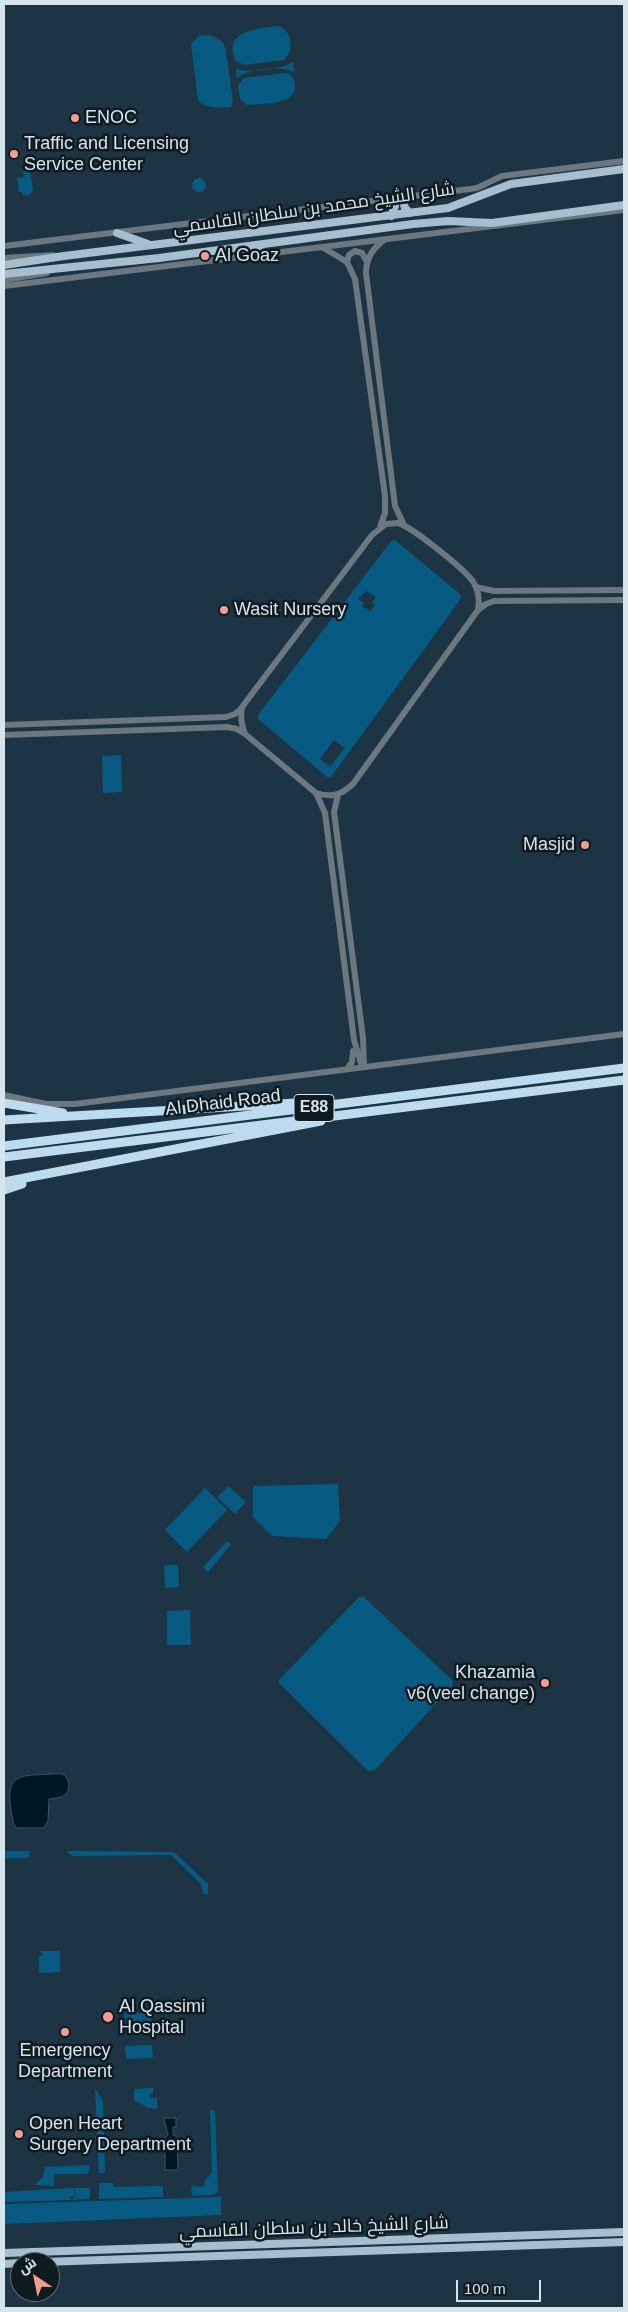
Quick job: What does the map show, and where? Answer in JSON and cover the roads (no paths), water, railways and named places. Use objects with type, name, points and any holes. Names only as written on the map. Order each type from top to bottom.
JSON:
[{"type":"highway","name":"Al Dhaid Road","points":[[4,1146],[352,1104],[624,1068]]},
{"type":"highway","name":"Al Dhaid Road","points":[[4,1157],[624,1080]]},
{"type":"highway","points":[[4,1120],[321,1102],[352,1104]]},
{"type":"highway","points":[[4,1103],[85,1116]]},
{"type":"highway","points":[[4,1182],[311,1124],[335,1115]]},
{"type":"highway","points":[[4,1190],[60,1171]]},
{"type":"main road","name":"شارع الشيخ محمد بن سلطان القاسمي","points":[[4,265],[455,207],[511,184],[624,169]]},
{"type":"main road","points":[[398,198],[410,213]]},
{"type":"main road","points":[[391,216],[398,198]]},
{"type":"main road","name":"شارع الشيخ محمد بن سلطان القاسمي","points":[[4,274],[237,248],[413,224],[448,221],[492,223],[624,205]]},
{"type":"main road","points":[[117,233],[158,245]]},
{"type":"main road","points":[[237,248],[266,253]]},
{"type":"main road","name":"شارع الشيخ خالد بن سلطان القاسمي","points":[[4,2253],[624,2232]]},
{"type":"main road","name":"شارع الشيخ خالد بن سلطان القاسمي","points":[[60,2261],[624,2242]]},
{"type":"main road","points":[[229,2255],[231,2250],[247,2248],[253,2245]]},
{"type":"street","points":[[4,246],[478,188],[502,176],[624,161]]},
{"type":"street","points":[[4,286],[624,210]]},
{"type":"street","points":[[385,240],[372,252],[367,262],[366,278],[397,514],[404,525],[470,578],[476,587],[479,598],[478,610]]},
{"type":"street","points":[[4,725],[231,716],[242,707],[380,527],[385,513],[385,496],[356,279],[347,262],[321,247]]},
{"type":"street","points":[[347,262],[349,255],[355,251],[362,253],[367,262]]},
{"type":"street","points":[[4,258],[64,256]]},
{"type":"street","points":[[4,280],[67,268]]},
{"type":"street","points":[[385,496],[394,496]]},
{"type":"street","points":[[380,527],[391,523],[404,525]]},
{"type":"street","points":[[476,587],[490,590],[624,590]]},
{"type":"street","points":[[511,601],[510,595],[513,590]]},
{"type":"street","points":[[316,793],[326,796],[338,795],[353,784],[478,610],[490,602],[624,600]]},
{"type":"street","points":[[242,707],[240,720],[245,734]]},
{"type":"street","points":[[189,729],[209,724],[212,722],[210,718]]},
{"type":"street","points":[[4,735],[232,728],[245,734],[316,793],[324,808],[354,1039],[353,1059],[346,1070]]},
{"type":"street","points":[[338,795],[334,812],[363,1039],[363,1067]]},
{"type":"street","points":[[327,828],[332,825],[336,827]]},
{"type":"street","points":[[4,1095],[46,1104],[75,1104],[624,1034]]},
{"type":"street","points":[[354,1039],[363,1039]]},
{"type":"street","points":[[354,1039],[363,1067]]},
{"type":"street","points":[[363,1039],[370,1058],[380,1065]]},
{"type":"place","name":"ENOC","points":[[75,118]]},
{"type":"place","name":"Traffic and Licensing Service Center","points":[[14,154]]},
{"type":"place","name":"Al Goaz","points":[[205,256]]},
{"type":"place","name":"Wasit Nursery","points":[[224,610]]},
{"type":"place","name":"Masjid","points":[[585,845]]},
{"type":"place","name":"Khazamia v6(veel change)","points":[[545,1683]]},
{"type":"place","name":"Al Qassimi Hospital","points":[[108,2017]]},
{"type":"place","name":"Emergency Department","points":[[65,2032]]},
{"type":"place","name":"Open Heart Surgery Department","points":[[19,2134]]}]
